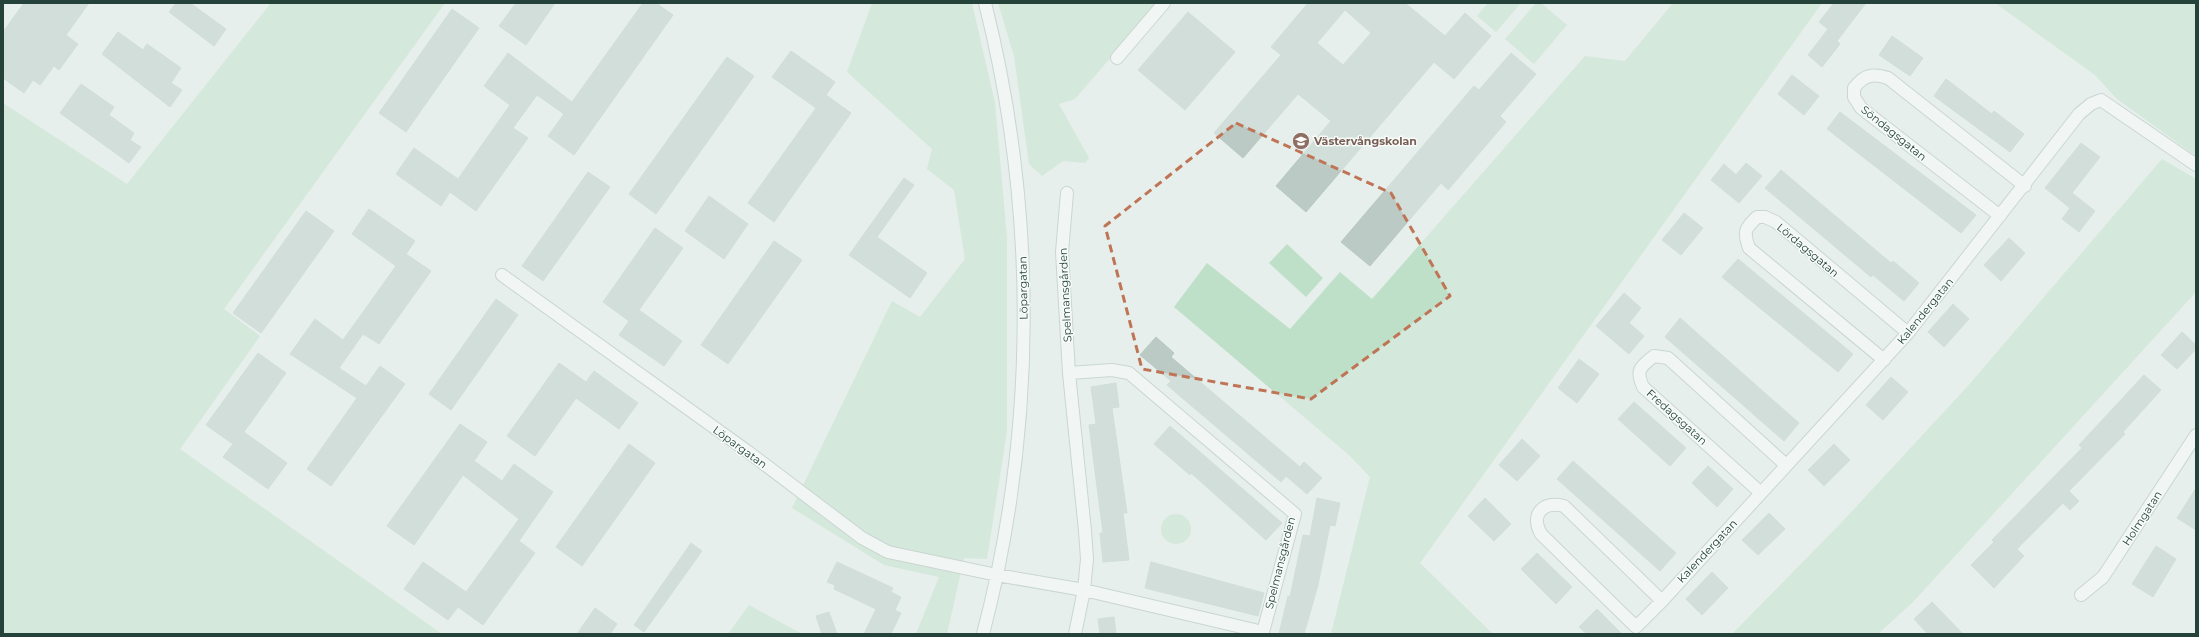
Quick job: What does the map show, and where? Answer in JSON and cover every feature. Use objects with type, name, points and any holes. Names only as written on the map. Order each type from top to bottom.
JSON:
[{"type":"street","name":"Löpargatan","points":[[983,634],[997,575],[1011,497],[1021,407],[1024,317],[1023,266],[1013,147],[1007,108],[985,3]]},
{"type":"street","points":[[1117,58],[1164,3]]},
{"type":"street","name":"Söndagsgatan","points":[[2000,216],[1861,108],[1854,97],[1854,88],[1866,75],[1877,75],[1888,78],[2025,186]]},
{"type":"street","name":"Kalendergatan","points":[[1662,601],[1564,506],[1552,503],[1544,507],[1537,515],[1536,526],[1540,534],[1636,627],[1662,601],[1908,333],[2025,186],[2080,114],[2091,104],[2101,100],[2196,165]]},
{"type":"street","name":"Spelmansgården","points":[[1067,193],[1062,252],[1070,373],[1085,531],[1086,559],[1084,590]]},
{"type":"street","name":"Lördagsgatan","points":[[1884,360],[1749,248],[1745,238],[1746,228],[1757,217],[1765,217],[1776,222],[1908,333]]},
{"type":"street","name":"Löpargatan","points":[[502,275],[747,451],[862,538],[888,552],[997,575]]},
{"type":"street","name":"Fredagsgatan","points":[[1761,493],[1643,387],[1639,376],[1641,367],[1654,356],[1668,358],[1786,466]]},
{"type":"street","name":"Spelmansgården","points":[[997,575],[1084,590],[1263,632],[1295,514],[1129,374],[1112,370],[1070,373]]},
{"type":"street","name":"Holmgatan","points":[[2081,595],[2103,577],[2196,435]]},
{"type":"street","points":[[1075,634],[1084,590]]},
{"type":"highlighted area","points":[[1236,123],[1391,193],[1450,296],[1311,399],[1142,369],[1105,226]]},
{"type":"green space","points":[[271,3],[445,3],[224,309],[260,336],[180,449],[442,634],[3,634],[3,103],[127,184]]},
{"type":"green space","points":[[872,3],[972,3],[995,103],[1007,238],[1007,431],[987,559],[964,558],[947,634],[916,634],[939,577],[884,565],[792,508],[892,301],[920,317],[965,259],[954,190],[927,169],[932,149],[847,72]]},
{"type":"green space","points":[[998,3],[1154,3],[1156,5],[1075,99],[1059,104],[1089,158],[1085,163],[1063,161],[1042,176],[1029,164],[1014,56]]},
{"type":"green space","points":[[1488,3],[1521,3],[1496,32],[1477,16]]},
{"type":"green space","points":[[1536,3],[1541,3],[1567,25],[1534,64],[1505,39]]},
{"type":"green space","points":[[1673,3],[1822,3],[1420,563],[1493,634],[1331,634],[1370,477],[1349,455],[1174,307],[1207,263],[1290,329],[1340,272],[1372,299],[1585,56],[1625,61]]},
{"type":"green space","points":[[1995,3],[2196,3],[2196,156],[2117,99],[2095,75]]},
{"type":"green space","points":[[2162,159],[2196,179],[2196,292],[1913,602],[1878,634],[1732,634],[1842,522],[1967,387]]},
{"type":"green space","points":[[1287,244],[1323,278],[1306,297],[1269,263]]},
{"type":"green space","points":[[1176,514],[1187,518],[1191,529],[1187,540],[1176,544],[1165,540],[1161,529],[1165,518]]},
{"type":"green space","points":[[749,605],[802,634],[728,634]]},
{"type":"building","points":[[24,3],[89,3],[66,35],[78,44],[59,70],[54,66],[40,85],[33,80],[24,93],[3,78],[3,32]]},
{"type":"building","points":[[176,3],[190,3],[226,29],[214,46],[169,12]]},
{"type":"building","points":[[516,3],[555,3],[526,45],[499,26]]},
{"type":"building","points":[[643,3],[656,3],[673,15],[574,155],[548,136],[564,114],[537,95],[513,128],[528,138],[476,211],[450,192],[441,206],[396,174],[414,148],[458,179],[510,105],[484,86],[508,53],[572,102]]},
{"type":"building","points":[[1308,3],[1405,3],[1445,36],[1465,13],[1491,36],[1454,79],[1434,62],[1306,212],[1276,186],[1331,121],[1298,94],[1243,158],[1214,133],[1281,55],[1271,47]],"holes":[[[1345,10],[1371,33],[1343,65],[1317,43]]]},
{"type":"building","points":[[1834,3],[1866,3],[1837,41],[1840,44],[1822,67],[1808,55],[1828,29],[1819,22]]},
{"type":"building","points":[[452,9],[479,28],[406,132],[379,113]]},
{"type":"building","points":[[1188,12],[1235,52],[1185,110],[1138,70]]},
{"type":"building","points":[[118,32],[143,50],[147,44],[181,68],[171,83],[182,90],[170,107],[102,54]]},
{"type":"building","points":[[1892,36],[1923,58],[1910,76],[1879,55]]},
{"type":"building","points":[[791,51],[835,82],[826,95],[851,113],[774,222],[748,203],[816,108],[772,77]]},
{"type":"building","points":[[1511,53],[1536,74],[1500,116],[1506,122],[1448,190],[1441,183],[1370,266],[1341,242],[1474,86],[1479,90]]},
{"type":"building","points":[[727,57],[754,76],[656,214],[629,194]]},
{"type":"building","points":[[1792,75],[1819,96],[1804,115],[1778,94]]},
{"type":"building","points":[[1946,79],[1992,114],[1994,111],[2024,134],[2010,152],[1934,96]]},
{"type":"building","points":[[81,84],[114,107],[109,115],[134,133],[130,140],[141,147],[129,163],[60,113]]},
{"type":"building","points":[[1840,112],[1976,215],[1961,233],[1827,129]]},
{"type":"building","points":[[2081,143],[2100,157],[2072,193],[2095,211],[2079,232],[2062,219],[2070,208],[2045,188]]},
{"type":"building","points":[[1746,163],[1762,176],[1739,203],[1711,180],[1724,164],[1736,175]]},
{"type":"building","points":[[1781,170],[1891,263],[1893,261],[1919,283],[1904,301],[1873,275],[1871,277],[1765,188]]},
{"type":"building","points":[[588,172],[610,187],[543,281],[522,266]]},
{"type":"building","points":[[904,178],[914,185],[877,237],[927,273],[910,298],[849,255]]},
{"type":"building","points":[[709,196],[748,224],[724,259],[685,231]]},
{"type":"building","points":[[369,209],[415,241],[406,254],[431,271],[379,344],[363,334],[339,368],[366,386],[380,366],[405,384],[331,486],[307,469],[357,398],[290,354],[315,319],[343,340],[396,266],[352,234]]},
{"type":"building","points":[[306,211],[334,231],[261,333],[233,313]]},
{"type":"building","points":[[1684,213],[1703,228],[1681,255],[1662,240]]},
{"type":"building","points":[[655,228],[683,248],[639,310],[682,341],[664,366],[619,335],[629,321],[603,302]]},
{"type":"building","points":[[2009,238],[2025,253],[2001,281],[1984,265]]},
{"type":"building","points":[[774,241],[802,260],[728,364],[701,345]]},
{"type":"building","points":[[1738,259],[1853,354],[1838,372],[1722,277]]},
{"type":"building","points":[[1624,293],[1641,308],[1629,323],[1644,336],[1629,354],[1596,326]]},
{"type":"building","points":[[496,299],[518,315],[451,410],[429,394]]},
{"type":"building","points":[[1953,304],[1969,319],[1944,347],[1928,332]]},
{"type":"building","points":[[1680,318],[1799,423],[1784,441],[1665,337]]},
{"type":"building","points":[[2182,332],[2196,345],[2196,349],[2177,369],[2161,355]]},
{"type":"building","points":[[1156,337],[1174,353],[1171,357],[1300,467],[1304,462],[1322,478],[1307,494],[1286,476],[1281,482],[1167,385],[1171,381],[1140,355]]},
{"type":"building","points":[[258,353],[286,373],[244,432],[287,463],[268,489],[223,457],[233,444],[206,425]]},
{"type":"building","points":[[1579,359],[1599,374],[1577,403],[1558,388]]},
{"type":"building","points":[[559,363],[586,382],[594,371],[638,403],[619,429],[576,398],[535,456],[507,436]]},
{"type":"building","points":[[2144,375],[2161,390],[2123,432],[2125,434],[2069,491],[2079,501],[2070,510],[2063,503],[2017,549],[2024,556],[1994,588],[1971,565],[1994,542],[1992,540],[2082,448],[2079,445]]},
{"type":"building","points":[[1891,377],[1908,392],[1883,420],[1866,405]]},
{"type":"building","points":[[1116,383],[1119,407],[1112,408],[1127,513],[1123,513],[1129,560],[1103,562],[1100,533],[1103,533],[1089,425],[1096,424],[1091,387]]},
{"type":"building","points":[[1634,402],[1686,448],[1670,466],[1618,419]]},
{"type":"building","points":[[460,424],[487,442],[474,461],[502,481],[514,464],[553,492],[519,541],[535,553],[483,625],[458,607],[448,620],[404,589],[423,562],[466,592],[519,519],[463,475],[414,545],[387,526]]},
{"type":"building","points":[[1170,426],[1282,523],[1266,540],[1191,473],[1190,475],[1154,444]]},
{"type":"building","points":[[1522,439],[1540,456],[1517,481],[1499,465]]},
{"type":"building","points":[[629,444],[655,463],[582,566],[556,547]]},
{"type":"building","points":[[1834,444],[1850,460],[1824,486],[1808,470]]},
{"type":"building","points":[[1573,461],[1676,553],[1660,571],[1557,479]]},
{"type":"building","points":[[1708,466],[1733,489],[1717,507],[1692,483]]},
{"type":"building","points":[[2196,488],[2196,530],[2177,518]]},
{"type":"building","points":[[1317,498],[1340,503],[1335,526],[1330,525],[1318,585],[1304,634],[1279,634],[1288,596],[1290,597],[1303,535],[1310,536]]},
{"type":"building","points":[[1485,498],[1511,524],[1494,541],[1468,516]]},
{"type":"building","points":[[1769,513],[1785,529],[1758,555],[1742,540]]},
{"type":"building","points":[[691,543],[702,551],[644,632],[634,625]]},
{"type":"building","points":[[2156,546],[2176,559],[2153,597],[2132,584]]},
{"type":"building","points":[[1537,553],[1572,587],[1556,604],[1521,569]]},
{"type":"building","points":[[837,562],[893,588],[891,592],[901,597],[895,610],[901,613],[891,634],[864,634],[876,609],[834,589],[835,585],[827,582]]},
{"type":"building","points":[[1151,562],[1264,593],[1258,616],[1145,588]]},
{"type":"building","points":[[1712,572],[1728,588],[1702,615],[1686,599]]},
{"type":"building","points":[[1932,602],[1963,634],[1928,634],[1914,619]]},
{"type":"building","points":[[595,608],[617,624],[610,634],[577,634]]},
{"type":"building","points":[[1597,609],[1622,634],[1587,634],[1579,627]]},
{"type":"building","points":[[829,612],[837,634],[822,634],[816,616]]},
{"type":"building","points":[[1114,617],[1116,634],[1100,634],[1098,619]]},
{"type":"place","name":"Västervångskolan","points":[[1301,141]]}]
